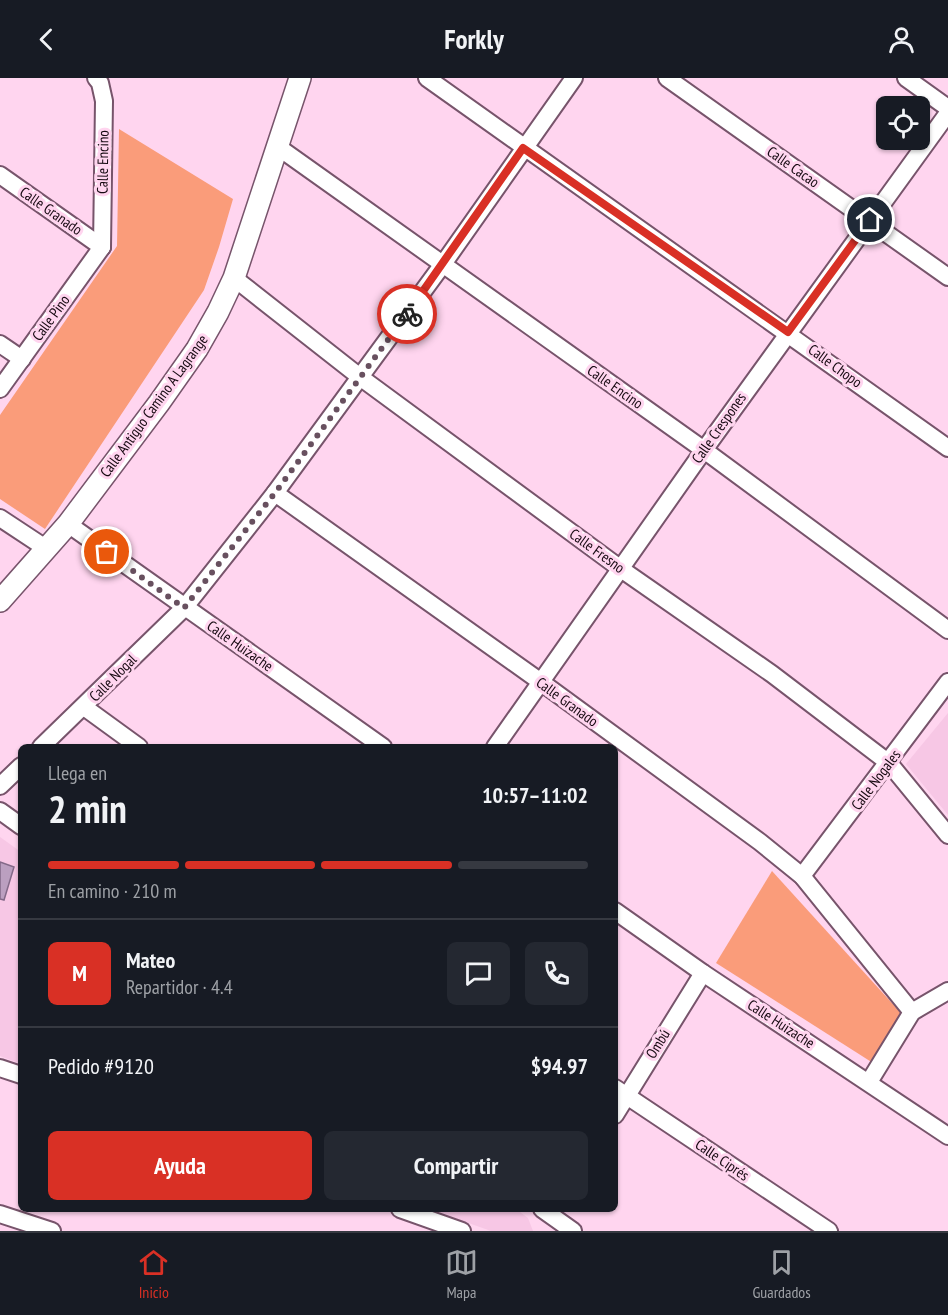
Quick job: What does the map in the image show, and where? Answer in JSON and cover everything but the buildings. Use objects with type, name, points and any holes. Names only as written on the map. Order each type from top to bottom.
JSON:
[{"type":"street","name":"Calle Encino","points":[[96,78],[100,83],[104,101],[102,247]]},
{"type":"street","name":"Calle Antiguo Camino A Lagrange","points":[[0,601],[68,524],[159,403],[197,349],[219,312],[234,278],[300,78]]},
{"type":"street","name":"Calle Chopo","points":[[427,78],[523,148],[788,332],[948,448]]},
{"type":"street","name":"Calle Nogal","points":[[45,744],[184,608],[275,493],[443,264],[573,78]]},
{"type":"street","name":"Calle Cacao","points":[[667,78],[948,277]]},
{"type":"street","points":[[906,78],[948,110]]},
{"type":"street","name":"Calle Crespones","points":[[497,744],[948,110]]},
{"type":"street","name":"Calle Encino","points":[[278,147],[704,450],[948,630]]},
{"type":"street","name":"Calle Granado","points":[[0,175],[102,247]]},
{"type":"street","name":"Calle Pino","points":[[0,389],[102,247]]},
{"type":"street","name":"Calle Fresno","points":[[234,278],[360,377],[621,569],[772,675],[889,763],[948,835]]},
{"type":"street","points":[[0,344],[22,359]]},
{"type":"street","name":"Calle Granado","points":[[275,493],[541,682],[760,842],[802,876],[912,1012]]},
{"type":"street","points":[[0,518],[46,549]]},
{"type":"street","name":"Calle Huizache","points":[[68,524],[379,744]]},
{"type":"street","name":"Calle Nogales","points":[[802,876],[948,682]]},
{"type":"street","points":[[84,707],[135,744]]},
{"type":"street","points":[[0,786],[18,769]]},
{"type":"street","points":[[0,811],[18,824]]},
{"type":"street","name":"Calle Huizache","points":[[618,913],[703,973],[948,1136]]},
{"type":"street","name":"Ombú","points":[[620,1092],[703,973]]},
{"type":"street","points":[[869,1082],[912,1012],[948,991]]},
{"type":"street","points":[[0,1068],[18,1074]]},
{"type":"street","name":"Calle Ciprés","points":[[620,1092],[829,1231]]},
{"type":"street","points":[[408,1212],[462,1231]]},
{"type":"street","points":[[0,1214],[52,1231]]},
{"type":"street","points":[[558,1220],[573,1231]]},
{"type":"shaded area","points":[[119,129],[233,199],[204,290],[45,529],[0,499],[0,415],[117,246]]},
{"type":"shaded area","points":[[948,713],[948,815],[906,764]]},
{"type":"shaded area","points":[[0,837],[18,850],[18,1063],[0,1056]]},
{"type":"shaded area","points":[[772,871],[901,1013],[873,1063],[716,963]]},
{"type":"shaded area","points":[[437,1212],[520,1212],[528,1218],[533,1231],[491,1231]]},
{"type":"way so far","points":[[107,552],[184,608],[275,493],[407,314]]},
{"type":"route","points":[[407,314],[523,148],[788,332],[870,220]]}]
